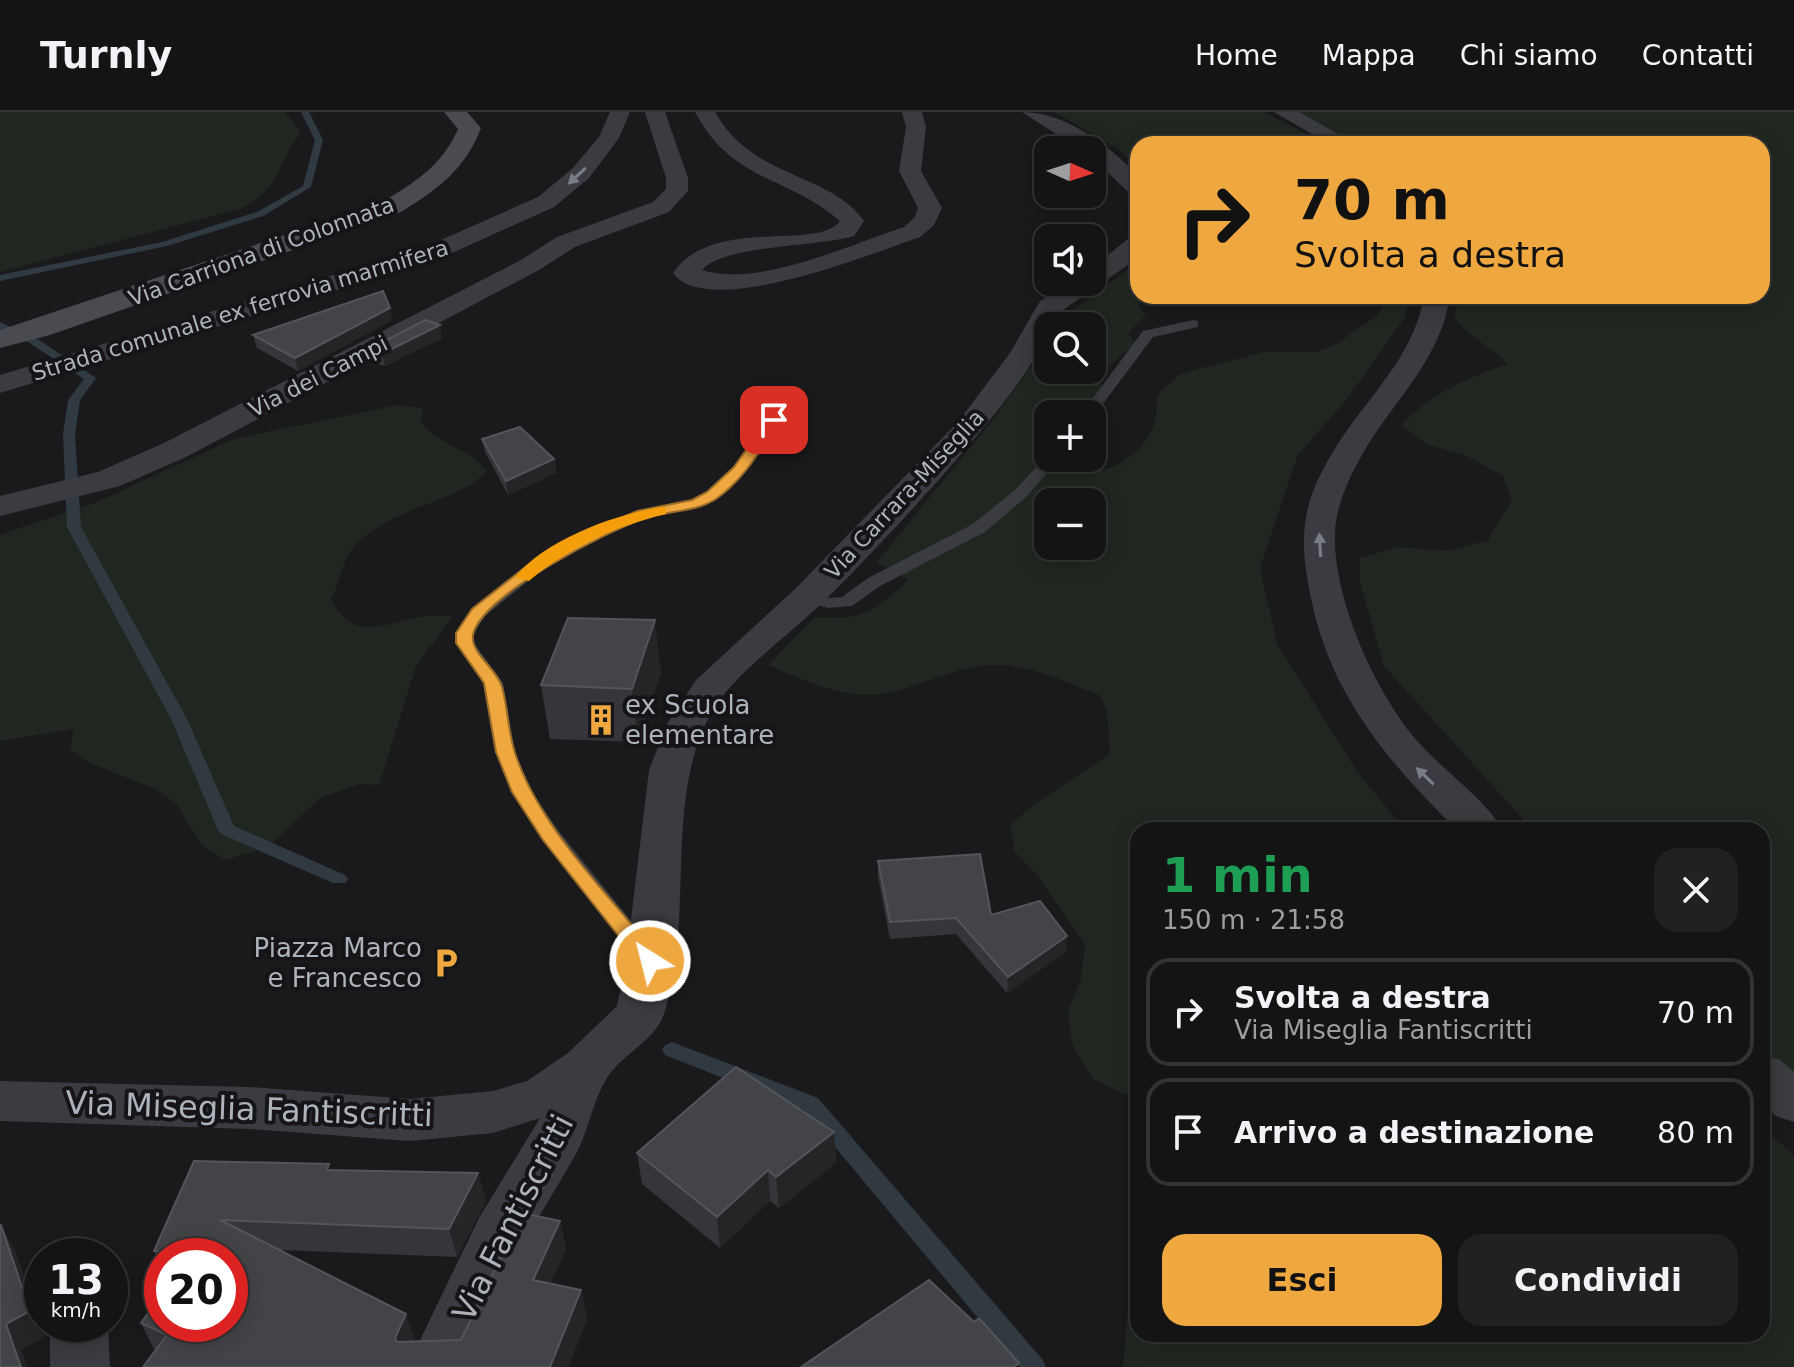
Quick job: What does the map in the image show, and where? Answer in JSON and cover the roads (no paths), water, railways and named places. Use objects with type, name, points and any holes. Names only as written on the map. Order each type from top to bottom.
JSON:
[{"type":"main road","name":"Via Carriona di Colonnata","points":[[0,339],[40,329],[390,208],[440,178],[461,154],[470,128],[455,112]]},
{"type":"street","name":"Strada comunale ex ferrovia marmifera","points":[[11,381],[432,253],[546,202],[581,173],[609,138],[620,112]]},
{"type":"street","name":"Via dei Campi","points":[[0,506],[109,479],[175,450],[341,365],[566,242],[661,207],[677,191],[677,178],[655,112]]},
{"type":"street","points":[[705,112],[714,133],[726,148],[810,192],[852,221],[846,231],[824,238],[729,247],[704,254],[691,262],[686,273],[707,280],[736,282],[779,276],[886,242],[912,232],[926,220],[930,208],[910,171],[916,127],[912,112]]},
{"type":"street","points":[[1032,112],[1108,157],[1130,180]]},
{"type":"street","points":[[1284,112],[1330,136]]},
{"type":"street","name":"Via Carrara-Miseglia","points":[[1106,270],[1130,252]]},
{"type":"street","name":"Via Carrara-Miseglia","points":[[565,1082],[640,1014],[650,961],[669,770],[687,724],[715,680],[808,597],[969,428],[1023,355],[1049,307],[1066,296]]},
{"type":"street","points":[[1436,304],[1435,323],[1418,357],[1365,425],[1329,493],[1321,517],[1319,547],[1334,630],[1360,691],[1402,754],[1474,822]]},
{"type":"street","points":[[1770,1081],[1794,1102]]},
{"type":"street","name":"Via Miseglia Fantiscritti","points":[[0,1101],[249,1108],[410,1120],[493,1112],[565,1082]]},
{"type":"street","name":"Via Fantiscritti","points":[[437,1367],[499,1235],[557,1139],[565,1082]]},
{"type":"street","points":[[79,1342],[80,1367]]},
{"type":"lane","points":[[1098,400],[1148,334],[1193,324]]},
{"type":"lane","points":[[650,961],[550,835],[522,792],[505,752],[493,683],[465,643],[465,633],[478,613],[547,557],[642,514],[696,504],[713,495],[739,470],[774,420]]},
{"type":"lane","name":"Via Carrara-Miseglia","points":[[808,597],[828,603],[846,602],[885,575],[979,528],[1021,493],[1040,472]]},
{"type":"waterway","points":[[0,278],[164,244],[260,214],[307,187],[319,140],[305,112]]},
{"type":"waterway","points":[[0,325],[32,340],[90,378],[74,400],[69,434],[74,527],[179,719],[227,830],[339,879]]},
{"type":"waterway","points":[[672,1050],[811,1104],[1034,1367]]},
{"type":"place","name":"ex Scuola elementare","points":[[601,720]]},
{"type":"place","name":"Piazza Marco e Francesco","points":[[446,963]]}]
